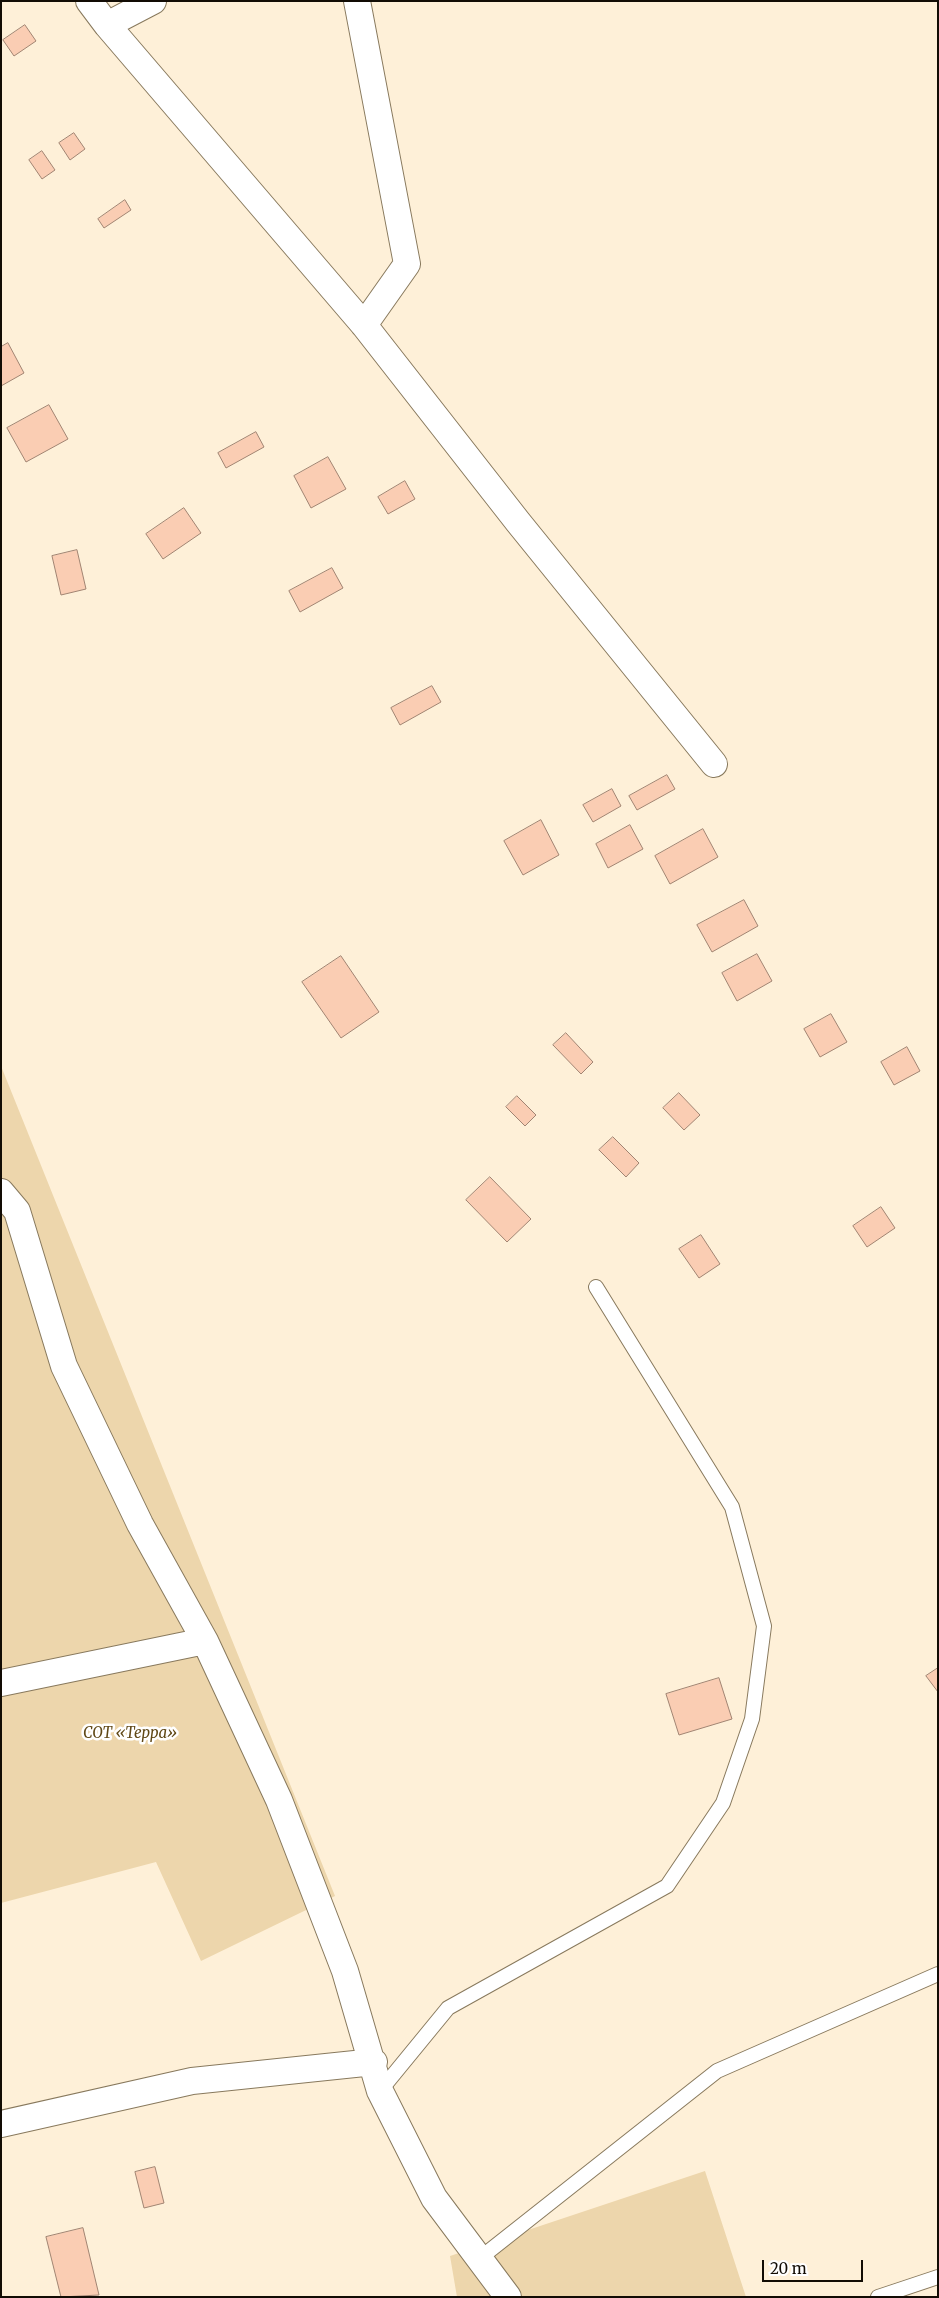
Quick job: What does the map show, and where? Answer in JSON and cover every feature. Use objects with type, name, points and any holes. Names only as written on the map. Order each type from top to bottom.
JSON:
[{"type":"street","points":[[89,1],[364,325],[518,522],[714,764]]},
{"type":"street","points":[[107,24],[153,1]]},
{"type":"street","points":[[357,1],[408,264],[364,325]]},
{"type":"street","points":[[1,1192],[17,1211],[64,1366],[140,1524],[206,1641],[280,1800],[346,1971],[374,2062],[380,2090],[434,2198],[508,2297]]},
{"type":"street","points":[[1,1683],[206,1641]]},
{"type":"street","points":[[1,2124],[192,2081],[374,2062]]},
{"type":"lane","points":[[380,2090],[448,2008],[667,1886],[723,1803],[752,1718],[764,1626],[732,1507],[596,1287]]},
{"type":"lane","points":[[479,2259],[718,2071],[938,1974]]},
{"type":"lane","points":[[878,2297],[938,2276]]},
{"type":"green space","name":"СОТ «Терра»","points":[[1,1066],[335,1896],[201,1961],[156,1862],[1,1903]]},
{"type":"green space","points":[[705,2171],[746,2297],[457,2297],[450,2256]]},
{"type":"building","points":[[25,25],[36,41],[14,56],[3,40]]},
{"type":"building","points":[[74,133],[85,149],[70,160],[59,143]]},
{"type":"building","points":[[42,151],[55,170],[42,179],[29,160]]},
{"type":"building","points":[[125,200],[131,210],[104,228],[98,219]]},
{"type":"building","points":[[8,343],[24,373],[1,386],[1,347]]},
{"type":"building","points":[[49,405],[68,439],[26,462],[7,428]]},
{"type":"building","points":[[256,432],[264,447],[226,468],[218,453]]},
{"type":"building","points":[[328,457],[346,489],[311,508],[294,476]]},
{"type":"building","points":[[405,481],[415,499],[388,514],[378,497]]},
{"type":"building","points":[[184,508],[201,533],[163,559],[146,534]]},
{"type":"building","points":[[77,550],[86,589],[61,595],[52,556]]},
{"type":"building","points":[[332,568],[343,588],[300,612],[289,591]]},
{"type":"building","points":[[432,686],[441,702],[400,725],[391,708]]},
{"type":"building","points":[[667,775],[675,789],[637,810],[629,796]]},
{"type":"building","points":[[612,789],[621,806],[593,822],[583,805]]},
{"type":"building","points":[[541,820],[559,855],[523,875],[504,841]]},
{"type":"building","points":[[630,825],[643,849],[608,868],[596,844]]},
{"type":"building","points":[[703,829],[718,857],[670,884],[655,856]]},
{"type":"building","points":[[744,900],[758,926],[712,952],[697,925]]},
{"type":"building","points":[[757,954],[772,981],[737,1001],[722,973]]},
{"type":"building","points":[[341,956],[379,1012],[341,1038],[302,982]]},
{"type":"building","points":[[831,1014],[847,1042],[820,1057],[804,1029]]},
{"type":"building","points":[[566,1033],[593,1062],[581,1074],[553,1045]]},
{"type":"building","points":[[907,1047],[920,1071],[894,1085],[881,1062]]},
{"type":"building","points":[[679,1093],[700,1115],[684,1130],[663,1108]]},
{"type":"building","points":[[517,1096],[536,1115],[525,1126],[506,1107]]},
{"type":"building","points":[[613,1137],[639,1163],[626,1177],[599,1150]]},
{"type":"building","points":[[490,1177],[531,1219],[507,1242],[466,1200]]},
{"type":"building","points":[[881,1207],[895,1228],[867,1247],[853,1226]]},
{"type":"building","points":[[701,1235],[720,1264],[699,1278],[679,1249]]},
{"type":"building","points":[[938,1668],[938,1692],[926,1676]]},
{"type":"building","points":[[719,1678],[732,1719],[679,1735],[666,1694]]},
{"type":"building","points":[[155,2167],[164,2203],[144,2208],[135,2172]]},
{"type":"building","points":[[83,2228],[99,2295],[61,2297],[46,2237]]}]
